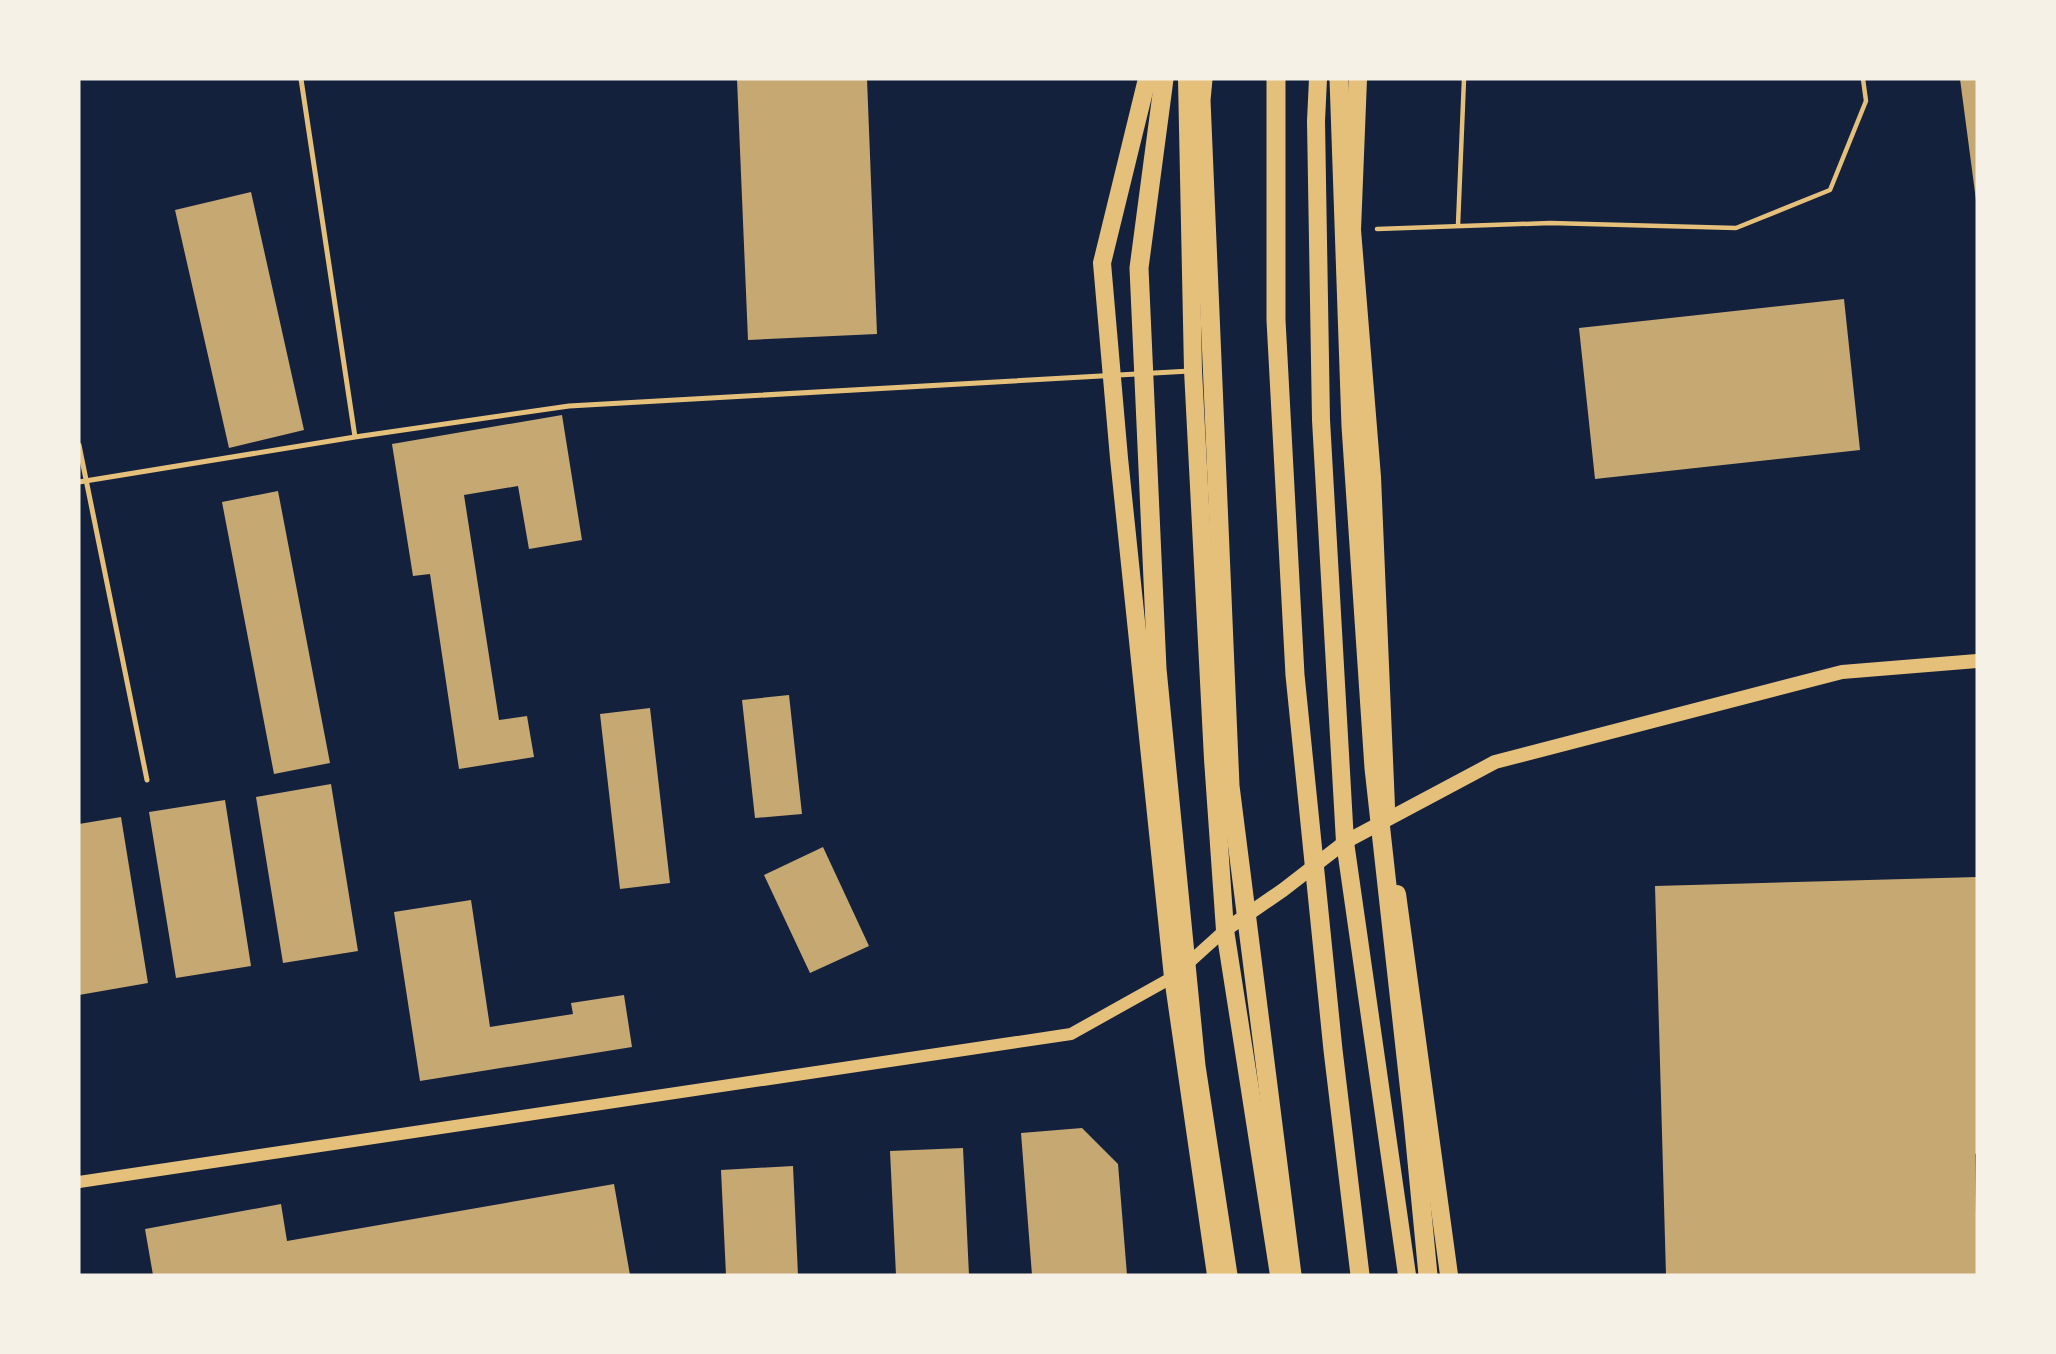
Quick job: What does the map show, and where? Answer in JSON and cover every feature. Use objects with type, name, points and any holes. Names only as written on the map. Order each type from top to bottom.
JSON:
[{"type":"highway","points":[[1164,79],[1139,268],[1157,669],[1196,1066],[1228,1275]]},
{"type":"highway","points":[[1203,79],[1230,786],[1292,1275]]},
{"type":"highway","points":[[1276,79],[1276,320],[1295,675],[1333,1050],[1360,1275]]},
{"type":"highway","points":[[1339,79],[1351,426],[1374,768],[1428,1275]]},
{"type":"main road","points":[[1147,79],[1101,263],[1173,977],[1216,1275]]},
{"type":"main road","points":[[1187,79],[1193,370],[1213,759],[1225,930],[1279,1275]]},
{"type":"main road","points":[[1318,79],[1316,121],[1321,420],[1345,842],[1407,1275]]},
{"type":"main road","points":[[1358,79],[1352,230],[1372,477],[1387,820],[1449,1275]]},
{"type":"main road","points":[[1225,930],[1345,842],[1495,762],[1842,672],[1977,661]]},
{"type":"street","points":[[79,1182],[1071,1034],[1173,977],[1225,930]]},
{"type":"lane","points":[[301,79],[355,437]]},
{"type":"lane","points":[[82,481],[569,406],[1193,370]]},
{"type":"lane","points":[[79,445],[82,481],[147,780]]},
{"type":"path","points":[[1458,225],[1464,79]]},
{"type":"path","points":[[1352,230],[1550,223],[1736,228],[1830,190],[1866,101],[1863,79]]},
{"type":"building","points":[[737,79],[867,79],[877,334],[748,340]]},
{"type":"building","points":[[1960,79],[1977,79],[1977,200],[1976,200]]},
{"type":"building","points":[[251,192],[304,430],[229,448],[175,210]]},
{"type":"building","points":[[1844,299],[1860,450],[1595,479],[1579,328]]},
{"type":"building","points":[[562,415],[582,540],[529,549],[518,486],[464,495],[499,720],[527,716],[534,757],[459,769],[430,574],[413,576],[392,444]]},
{"type":"building","points":[[278,491],[330,763],[274,774],[222,502]]},
{"type":"building","points":[[789,695],[802,814],[755,818],[742,700]]},
{"type":"building","points":[[650,708],[670,883],[620,889],[600,714]]},
{"type":"building","points":[[331,784],[358,951],[283,963],[256,797]]},
{"type":"building","points":[[225,800],[251,966],[176,978],[149,812]]},
{"type":"building","points":[[121,817],[148,983],[79,995],[79,824]]},
{"type":"building","points":[[823,847],[869,946],[810,973],[764,875]]},
{"type":"building","points":[[1977,877],[1977,1275],[1666,1275],[1655,886]]},
{"type":"building","points":[[471,900],[490,1027],[573,1014],[571,1003],[624,995],[632,1047],[420,1081],[394,912]]},
{"type":"building","points":[[1082,1128],[1118,1164],[1127,1275],[1032,1275],[1021,1133]]},
{"type":"building","points":[[963,1148],[969,1275],[896,1275],[890,1151]]},
{"type":"building","points":[[793,1166],[798,1275],[726,1275],[721,1170]]},
{"type":"building","points":[[614,1184],[630,1275],[153,1275],[145,1229],[281,1204],[287,1241]]}]
